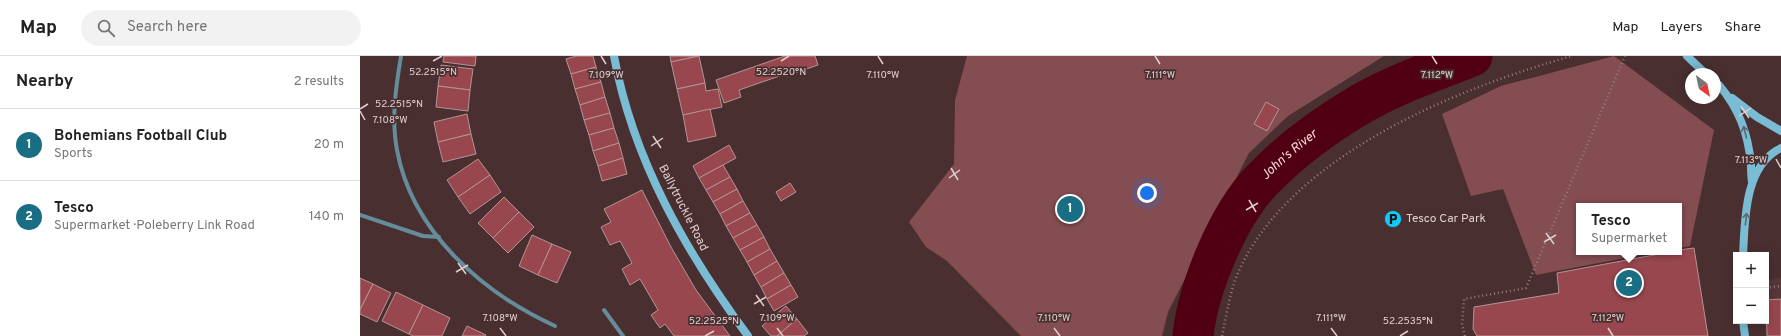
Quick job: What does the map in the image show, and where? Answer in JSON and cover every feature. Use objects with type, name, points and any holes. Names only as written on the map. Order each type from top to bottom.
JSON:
[{"type":"main road","name":"Ballytruckle Road","points":[[614,56],[622,93],[637,139],[665,205],[707,277],[748,336]]},
{"type":"main road","points":[[1686,56],[1699,68]]},
{"type":"main road","points":[[1721,87],[1741,105],[1771,126],[1781,131]]},
{"type":"main road","points":[[1721,88],[1734,104],[1743,123],[1748,146],[1753,184]]},
{"type":"main road","points":[[1743,252],[1747,207],[1753,184],[1764,161],[1781,148]]},
{"type":"main road","points":[[1743,324],[1744,336]]},
{"type":"street","points":[[401,56],[395,112],[396,149],[410,191],[427,221],[439,238],[461,262],[498,293],[524,311],[555,326]]},
{"type":"street","points":[[360,215],[423,236],[439,238]]},
{"type":"street","points":[[604,310],[623,336]]},
{"type":"path","points":[[1222,336],[1235,281],[1246,259],[1274,217],[1317,176],[1377,136],[1455,96],[1527,69],[1572,56]]},
{"type":"path","points":[[1465,336],[1462,325],[1464,299],[1526,288],[1625,56]]},
{"type":"path","points":[[1769,288],[1781,286]]},
{"type":"shaded area","points":[[967,56],[1384,56],[1288,116],[1249,153],[1168,312],[1162,336],[1021,336],[947,261],[926,247],[909,222],[954,164],[955,100]]},
{"type":"shaded area","points":[[1614,56],[1714,130],[1690,246],[1682,247],[1682,203],[1576,203],[1576,255],[1640,255],[1536,275],[1503,189],[1471,196],[1442,114],[1501,86]]},
{"type":"shaded area","points":[[1781,278],[1781,336],[1771,336],[1769,280]]},
{"type":"building","points":[[444,56],[476,56],[475,66],[443,62]]},
{"type":"building","points":[[576,56],[593,56],[596,67],[571,74],[566,59]]},
{"type":"building","points":[[670,56],[699,56],[671,62]]},
{"type":"building","points":[[699,56],[705,83],[677,89],[671,62]]},
{"type":"building","points":[[785,56],[815,56],[818,65],[795,73],[794,71],[739,90],[741,97],[724,103],[716,80]]},
{"type":"building","points":[[441,65],[473,69],[470,90],[438,86]]},
{"type":"building","points":[[596,67],[601,82],[575,89],[571,74]]},
{"type":"building","points":[[601,82],[605,97],[580,105],[575,89]]},
{"type":"building","points":[[705,83],[706,91],[718,89],[722,107],[683,115],[677,89]]},
{"type":"building","points":[[438,86],[470,90],[468,111],[436,107]]},
{"type":"building","points":[[605,97],[610,113],[584,120],[580,105]]},
{"type":"building","points":[[1266,102],[1279,109],[1267,131],[1254,124]]},
{"type":"building","points":[[710,109],[716,136],[688,142],[683,115]]},
{"type":"building","points":[[610,113],[614,128],[589,135],[584,120]]},
{"type":"building","points":[[467,114],[471,134],[438,142],[434,122]]},
{"type":"building","points":[[614,128],[619,143],[593,151],[589,135]]},
{"type":"building","points":[[471,134],[476,154],[443,162],[438,142]]},
{"type":"building","points":[[619,143],[623,158],[598,166],[593,151]]},
{"type":"building","points":[[729,145],[736,158],[699,178],[693,166]]},
{"type":"building","points":[[623,158],[627,174],[602,181],[598,166]]},
{"type":"building","points":[[478,159],[490,175],[458,197],[447,180]]},
{"type":"building","points":[[723,165],[730,177],[706,190],[699,178]]},
{"type":"building","points":[[490,175],[501,192],[470,214],[458,197]]},
{"type":"building","points":[[730,177],[737,189],[713,202],[706,190]]},
{"type":"building","points":[[790,183],[796,192],[781,201],[776,192]]},
{"type":"building","points":[[737,189],[743,201],[720,214],[713,202]]},
{"type":"building","points":[[642,190],[671,247],[696,290],[730,336],[674,336],[665,324],[660,328],[651,315],[658,310],[640,279],[630,285],[622,269],[632,263],[620,241],[610,245],[601,227],[611,222],[604,209]]},
{"type":"building","points":[[504,197],[519,212],[493,238],[478,223]]},
{"type":"building","points":[[743,201],[750,213],[726,226],[720,214]]},
{"type":"building","points":[[519,212],[534,227],[508,253],[493,238]]},
{"type":"building","points":[[750,213],[757,225],[733,238],[726,226]]},
{"type":"building","points":[[757,225],[764,237],[740,250],[733,238]]},
{"type":"building","points":[[532,235],[552,244],[538,275],[519,266]]},
{"type":"building","points":[[764,237],[770,249],[747,262],[740,250]]},
{"type":"building","points":[[552,244],[571,252],[557,283],[538,275]]},
{"type":"building","points":[[1694,248],[1708,336],[1477,336],[1473,329],[1474,307],[1559,293],[1557,273],[1654,255],[1682,255],[1682,250]]},
{"type":"building","points":[[770,249],[777,261],[754,275],[747,262]]},
{"type":"building","points":[[777,261],[784,273],[761,287],[754,275]]},
{"type":"building","points":[[784,273],[791,285],[767,299],[761,287]]},
{"type":"building","points":[[360,278],[373,284],[360,310]]},
{"type":"building","points":[[373,284],[391,293],[377,322],[360,314],[360,310]]},
{"type":"building","points":[[791,285],[798,297],[774,311],[767,299]]},
{"type":"building","points":[[396,292],[423,305],[409,334],[382,321]]},
{"type":"building","points":[[1781,299],[1781,336],[1767,336],[1767,324],[1769,324],[1769,300]]},
{"type":"building","points":[[423,305],[450,318],[442,336],[413,336],[409,334]]},
{"type":"building","points":[[786,306],[797,319],[777,336],[771,336],[762,326]]},
{"type":"building","points":[[797,319],[808,333],[804,336],[777,336]]},
{"type":"building","points":[[467,326],[486,335],[462,336]]},
{"type":"waterway","name":"John's River","points":[[1193,336],[1201,296],[1217,253],[1238,212],[1249,195],[1262,180],[1285,158],[1309,139],[1361,104],[1401,84],[1472,56]]},
{"type":"place","name":"Bohemians Football Club","points":[[1070,209]]},
{"type":"place","name":"Tesco Car Park","points":[[1393,219]]},
{"type":"place","name":"Tesco","points":[[1629,283]]}]
